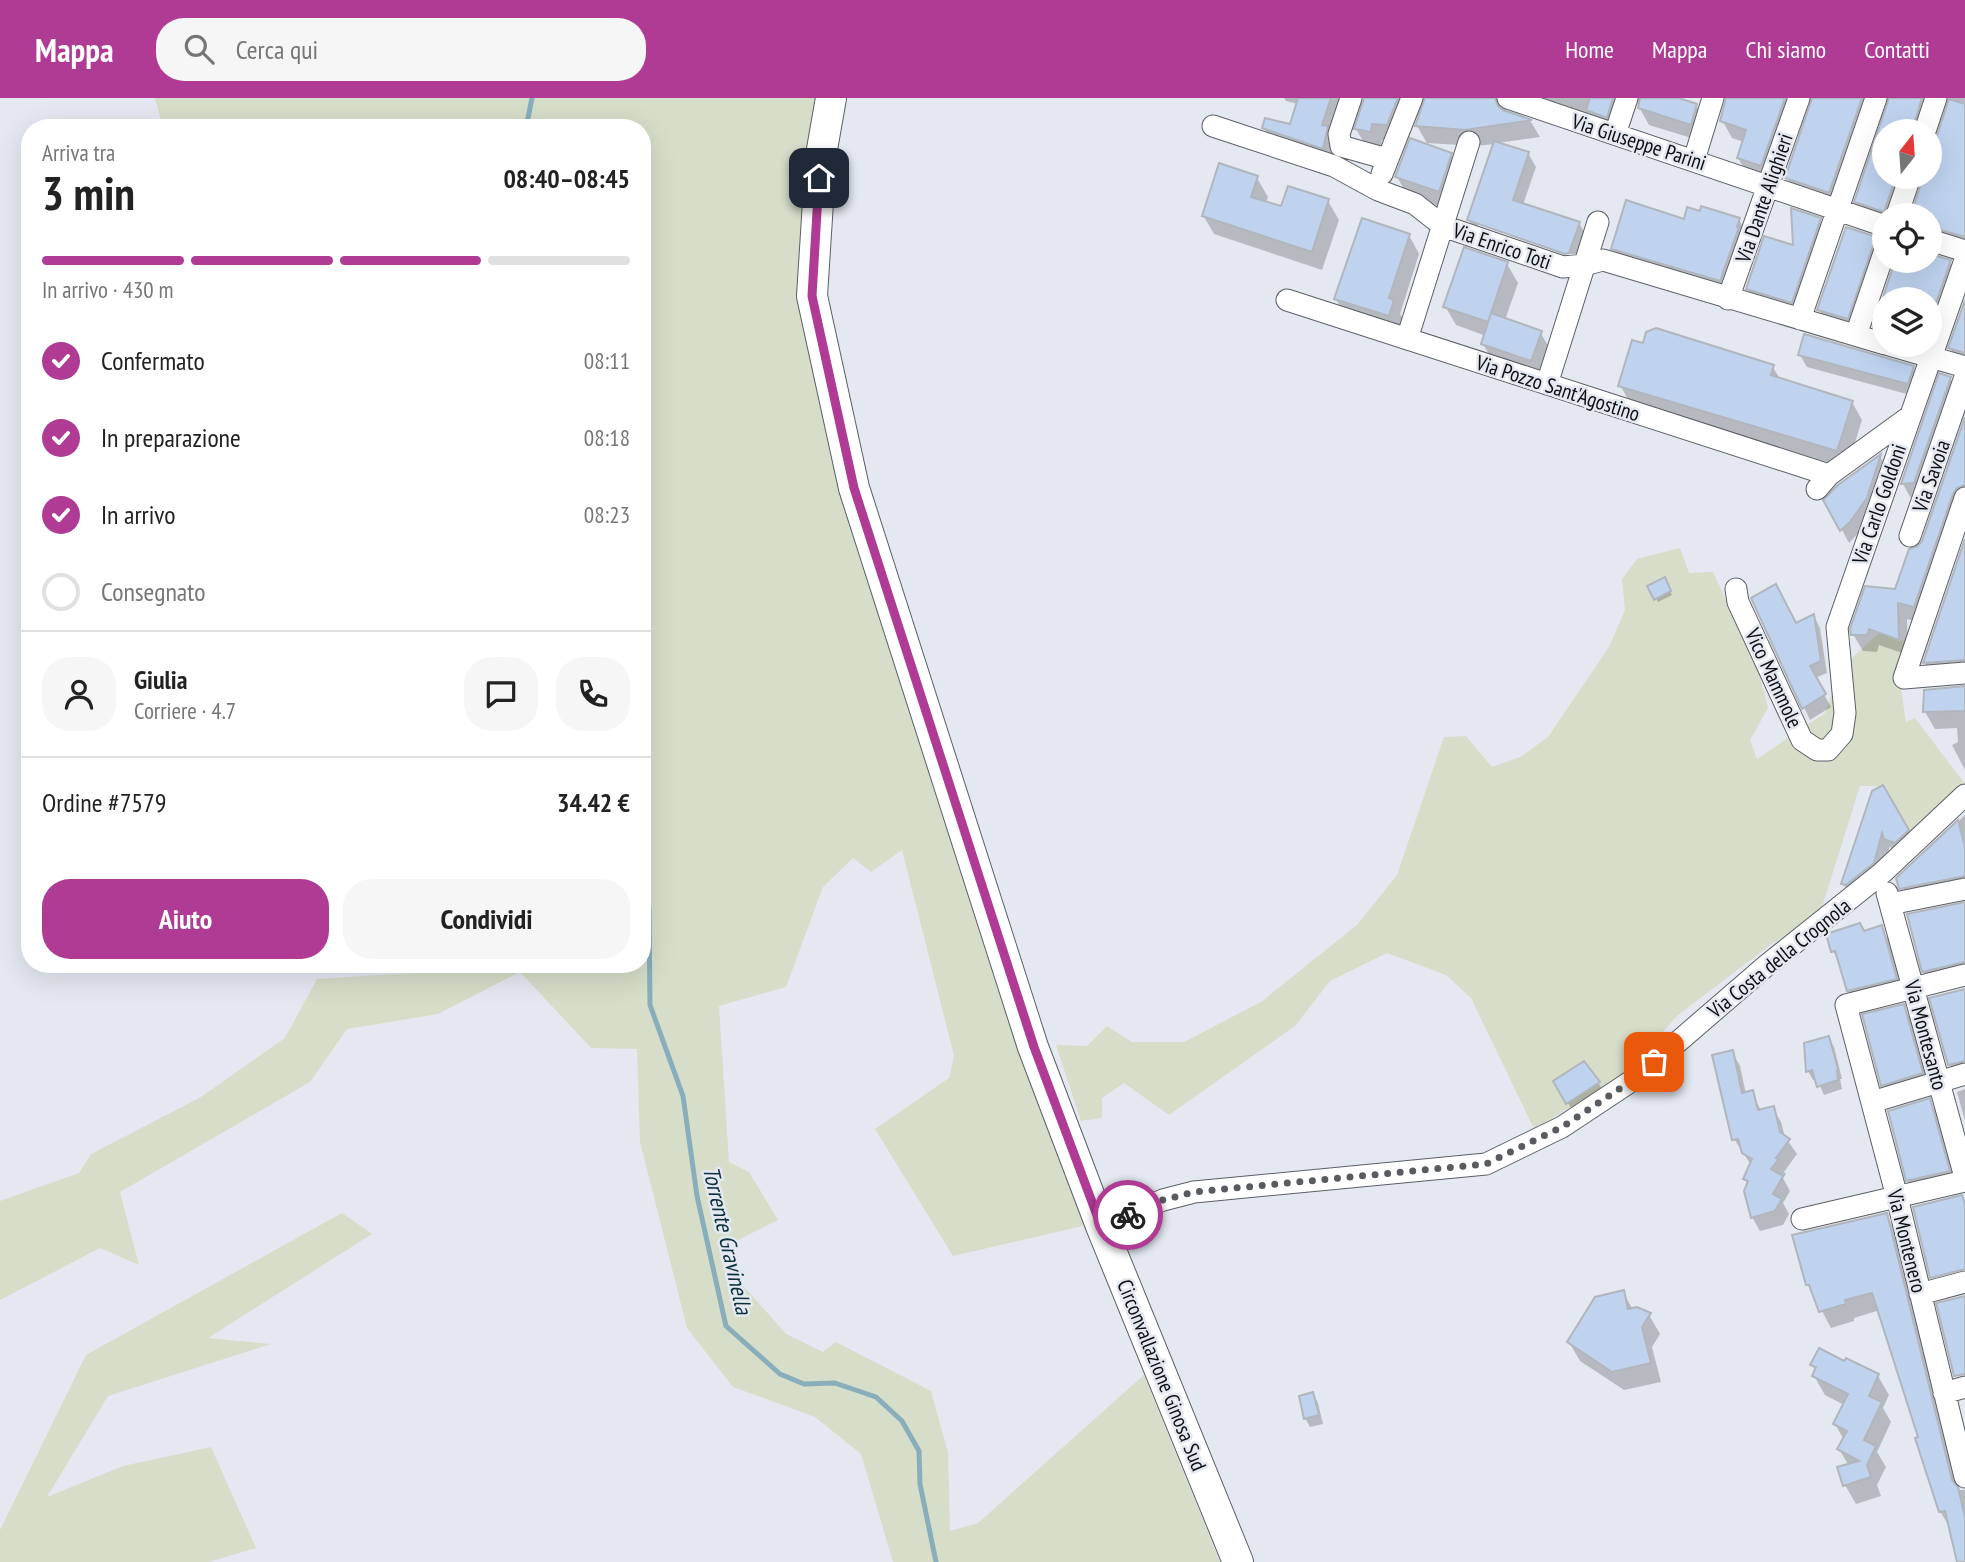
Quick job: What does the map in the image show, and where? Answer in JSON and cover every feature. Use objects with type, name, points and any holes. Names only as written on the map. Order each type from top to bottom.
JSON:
[{"type":"main road","name":"Circonvallazione Ginosa Sud","points":[[831,98],[821,155],[812,296],[854,488],[1034,1047],[1101,1226],[1238,1562]]},
{"type":"street","points":[[1351,98],[1339,134],[1341,146],[1380,158],[1385,165]]},
{"type":"street","points":[[1378,190],[1385,165],[1412,98]]},
{"type":"street","name":"Via Giuseppe Parini","points":[[1508,98],[1556,106],[1615,134],[1872,222]]},
{"type":"street","points":[[1615,134],[1627,98]]},
{"type":"street","points":[[1694,160],[1713,98]]},
{"type":"street","name":"Via Dante Alighieri","points":[[1728,299],[1799,98]]},
{"type":"street","points":[[1800,319],[1876,98]]},
{"type":"street","points":[[1929,119],[1936,98]]},
{"type":"street","name":"Via Enrico Toti","points":[[1213,126],[1334,166],[1378,190],[1415,204],[1443,226],[1563,267],[1603,260],[1872,340]]},
{"type":"street","points":[[1407,339],[1469,142]]},
{"type":"street","points":[[1547,384],[1598,222]]},
{"type":"street","points":[[1942,244],[1965,251]]},
{"type":"street","name":"Via Carlo Goldoni","points":[[1942,336],[1958,303],[1965,260]]},
{"type":"street","points":[[1856,335],[1877,273]]},
{"type":"street","name":"Via Pozzo Sant'Agostino","points":[[1287,300],[1547,384],[1823,482],[1909,417]]},
{"type":"street","name":"Via Enrico Toti","points":[[1932,357],[1965,367]]},
{"type":"street","name":"Via Carlo Goldoni","points":[[1828,750],[1842,734],[1846,713],[1837,627],[1932,357]]},
{"type":"street","name":"Via Savoia","points":[[1910,536],[1965,377]]},
{"type":"street","points":[[1965,498],[1904,678],[1965,673]]},
{"type":"street","name":"Vico Mammole","points":[[1736,589],[1738,602],[1802,740],[1817,750],[1828,750]]},
{"type":"street","name":"Via Costa della Crognola","points":[[1101,1226],[1163,1200],[1194,1192],[1486,1164],[1562,1127],[1636,1078],[1768,965],[1882,873],[1965,794]]},
{"type":"street","name":"Via Montesanto","points":[[1965,889],[1889,898],[1965,1179]]},
{"type":"street","points":[[1913,988],[1965,975]]},
{"type":"street","name":"Via Montenero","points":[[1913,988],[1846,1005],[1897,1197],[1964,1471]]},
{"type":"street","points":[[1872,1102],[1965,1074]]},
{"type":"street","points":[[1802,1219],[1965,1179]]},
{"type":"street","points":[[1920,1294],[1965,1282]]},
{"type":"street","points":[[1944,1393],[1965,1387]]},
{"type":"green space","points":[[155,98],[816,98],[802,206],[807,319],[1087,1225],[953,1256],[875,1129],[949,1078],[954,1056],[902,850],[871,872],[853,858],[823,887],[786,987],[719,1006],[729,1162],[749,1172],[778,1220],[728,1245],[740,1282],[786,1334],[823,1352],[836,1342],[931,1391],[948,1453],[950,1531],[978,1523],[1144,1375],[1220,1562],[893,1562],[861,1454],[815,1417],[733,1387],[687,1328],[640,1142],[637,1049],[591,1048],[521,973],[651,973],[651,119],[161,119]]},
{"type":"green space","points":[[1680,548],[1689,573],[1713,572],[1758,669],[1768,708],[1750,740],[1757,759],[1825,713],[1841,668],[1879,633],[1908,643],[1899,676],[1906,722],[1915,718],[1965,784],[1909,835],[1883,786],[1860,786],[1819,917],[1773,943],[1678,1015],[1625,1074],[1534,1129],[1471,998],[1446,975],[1387,953],[1330,981],[1295,1026],[1169,1115],[1124,1083],[1102,1098],[1102,1118],[1081,1121],[1056,1045],[1087,1046],[1107,1026],[1132,1042],[1184,1042],[1261,1002],[1357,925],[1397,875],[1444,737],[1466,736],[1492,767],[1520,757],[1548,737],[1609,647],[1625,610],[1622,579],[1637,559]]},
{"type":"green space","points":[[414,973],[518,973],[438,1014],[347,1029],[310,1082],[120,1192],[139,1265],[100,1248],[0,1300],[0,1201],[79,1173],[91,1154],[201,1097],[285,1038],[317,979]]},
{"type":"green space","points":[[342,1213],[372,1234],[208,1338],[271,1344],[108,1396],[47,1497],[123,1466],[211,1447],[256,1548],[209,1562],[0,1562],[0,1530],[86,1355]]},
{"type":"building","points":[[1298,98],[1331,98],[1322,125],[1328,126],[1323,149],[1262,128],[1265,118],[1290,124]]},
{"type":"building","points":[[1364,98],[1398,98],[1387,125],[1372,124],[1371,132],[1354,129]]},
{"type":"building","points":[[1425,98],[1495,98],[1503,110],[1532,120],[1465,130],[1415,126]]},
{"type":"building","points":[[1590,98],[1613,98],[1607,118],[1586,110]]},
{"type":"building","points":[[1640,98],[1679,98],[1697,104],[1691,125],[1638,108]]},
{"type":"building","points":[[1726,98],[1785,98],[1761,166],[1737,158],[1746,130],[1720,121]]},
{"type":"building","points":[[1812,98],[1862,98],[1829,193],[1785,178]]},
{"type":"building","points":[[1889,98],[1922,98],[1916,119],[1882,119]]},
{"type":"building","points":[[1949,99],[1965,104],[1965,237],[1942,230],[1942,203],[1915,203],[1919,189],[1942,189],[1942,120]]},
{"type":"building","points":[[1410,138],[1452,153],[1439,192],[1395,177]]},
{"type":"building","points":[[1494,141],[1529,152],[1513,200],[1580,222],[1569,253],[1565,254],[1467,220]]},
{"type":"building","points":[[1872,149],[1872,189],[1892,189],[1887,203],[1872,203],[1872,208],[1854,202]]},
{"type":"building","points":[[1219,163],[1258,176],[1251,197],[1281,206],[1288,186],[1329,199],[1312,252],[1202,216]]},
{"type":"building","points":[[1626,200],[1684,219],[1687,207],[1700,211],[1701,206],[1740,218],[1720,281],[1611,249]]},
{"type":"building","points":[[1791,208],[1821,218],[1792,303],[1746,289],[1764,236],[1793,245]]},
{"type":"building","points":[[1362,218],[1410,234],[1389,298],[1394,300],[1389,316],[1334,299]]},
{"type":"building","points":[[1846,227],[1872,235],[1872,249],[1848,319],[1817,310]]},
{"type":"building","points":[[1464,247],[1508,262],[1488,322],[1443,307]]},
{"type":"building","points":[[1942,257],[1951,260],[1942,287],[1886,287],[1891,273],[1942,273]]},
{"type":"building","points":[[1965,300],[1965,353],[1948,348]]},
{"type":"building","points":[[1491,313],[1542,331],[1531,361],[1481,344]]},
{"type":"building","points":[[1656,328],[1774,365],[1771,375],[1853,401],[1837,451],[1618,386],[1632,340],[1643,343],[1646,332]]},
{"type":"building","points":[[1804,334],[1872,354],[1872,357],[1883,357],[1914,366],[1908,384],[1798,355]]},
{"type":"building","points":[[1939,373],[1951,377],[1914,483],[1901,484]]},
{"type":"building","points":[[1965,417],[1965,485],[1957,488],[1953,494],[1914,607],[1898,603],[1899,640],[1869,629],[1867,635],[1851,635],[1850,629],[1865,586],[1895,589],[1909,549],[1918,546],[1922,541]]},
{"type":"building","points":[[1881,454],[1867,498],[1840,531],[1823,500],[1838,485]]},
{"type":"building","points":[[1965,539],[1965,660],[1923,663]]},
{"type":"building","points":[[1665,577],[1671,591],[1654,600],[1647,586]]},
{"type":"building","points":[[1776,584],[1796,623],[1814,614],[1821,661],[1810,666],[1826,694],[1802,709],[1751,598]]},
{"type":"building","points":[[1965,686],[1965,711],[1923,712],[1924,690]]},
{"type":"building","points":[[1883,785],[1909,830],[1895,843],[1884,839],[1882,833],[1874,863],[1846,885],[1841,884],[1872,791]]},
{"type":"building","points":[[1958,820],[1965,847],[1965,876],[1899,889],[1896,878]]},
{"type":"building","points":[[1965,902],[1965,962],[1922,972],[1907,914]]},
{"type":"building","points":[[1860,923],[1864,931],[1882,925],[1897,979],[1847,991],[1835,951],[1831,952],[1826,934]]},
{"type":"building","points":[[1965,989],[1965,1061],[1948,1065],[1929,998]]},
{"type":"building","points":[[1904,1004],[1923,1073],[1881,1086],[1862,1014]]},
{"type":"building","points":[[1829,1036],[1838,1069],[1838,1080],[1817,1087],[1812,1070],[1806,1072],[1804,1043]]},
{"type":"building","points":[[1733,1050],[1742,1093],[1753,1090],[1758,1110],[1774,1106],[1780,1132],[1790,1139],[1771,1169],[1783,1176],[1773,1194],[1782,1199],[1775,1211],[1751,1218],[1744,1191],[1748,1181],[1743,1179],[1752,1159],[1742,1153],[1738,1139],[1732,1140],[1712,1055]]},
{"type":"building","points":[[1584,1061],[1600,1082],[1566,1104],[1553,1081]]},
{"type":"building","points":[[1930,1098],[1950,1171],[1906,1181],[1888,1111]]},
{"type":"building","points":[[1962,1195],[1965,1205],[1965,1269],[1930,1278],[1913,1207]]},
{"type":"building","points":[[1887,1213],[1952,1480],[1958,1487],[1965,1517],[1965,1562],[1957,1562],[1945,1511],[1939,1512],[1872,1293],[1845,1300],[1846,1304],[1819,1312],[1809,1285],[1806,1285],[1792,1235]]},
{"type":"building","points":[[1624,1290],[1628,1309],[1637,1307],[1651,1313],[1642,1327],[1651,1363],[1612,1372],[1567,1342],[1595,1297]]},
{"type":"building","points":[[1965,1296],[1965,1374],[1954,1376],[1936,1303]]},
{"type":"building","points":[[1819,1348],[1879,1374],[1869,1396],[1882,1402],[1864,1440],[1876,1446],[1867,1465],[1871,1477],[1843,1486],[1837,1467],[1859,1461],[1837,1449],[1847,1431],[1833,1424],[1848,1394],[1812,1376],[1816,1367],[1810,1365]]},
{"type":"building","points":[[1313,1392],[1319,1415],[1304,1419],[1299,1396]]},
{"type":"waterway","name":"Torrente Gravinella","points":[[528,119],[532,98]]},
{"type":"waterway","name":"Torrente Gravinella","points":[[650,973],[650,1005],[683,1096],[697,1196],[726,1326],[780,1374],[804,1384],[835,1383],[876,1397],[902,1421],[919,1451],[920,1484],[936,1562]]},
{"type":"way so far","points":[[1128,1215],[1163,1200],[1194,1192],[1486,1164],[1562,1127],[1636,1078],[1654,1062]]},
{"type":"route","points":[[819,178],[812,296],[854,488],[1034,1047],[1101,1226],[1128,1215]]}]
